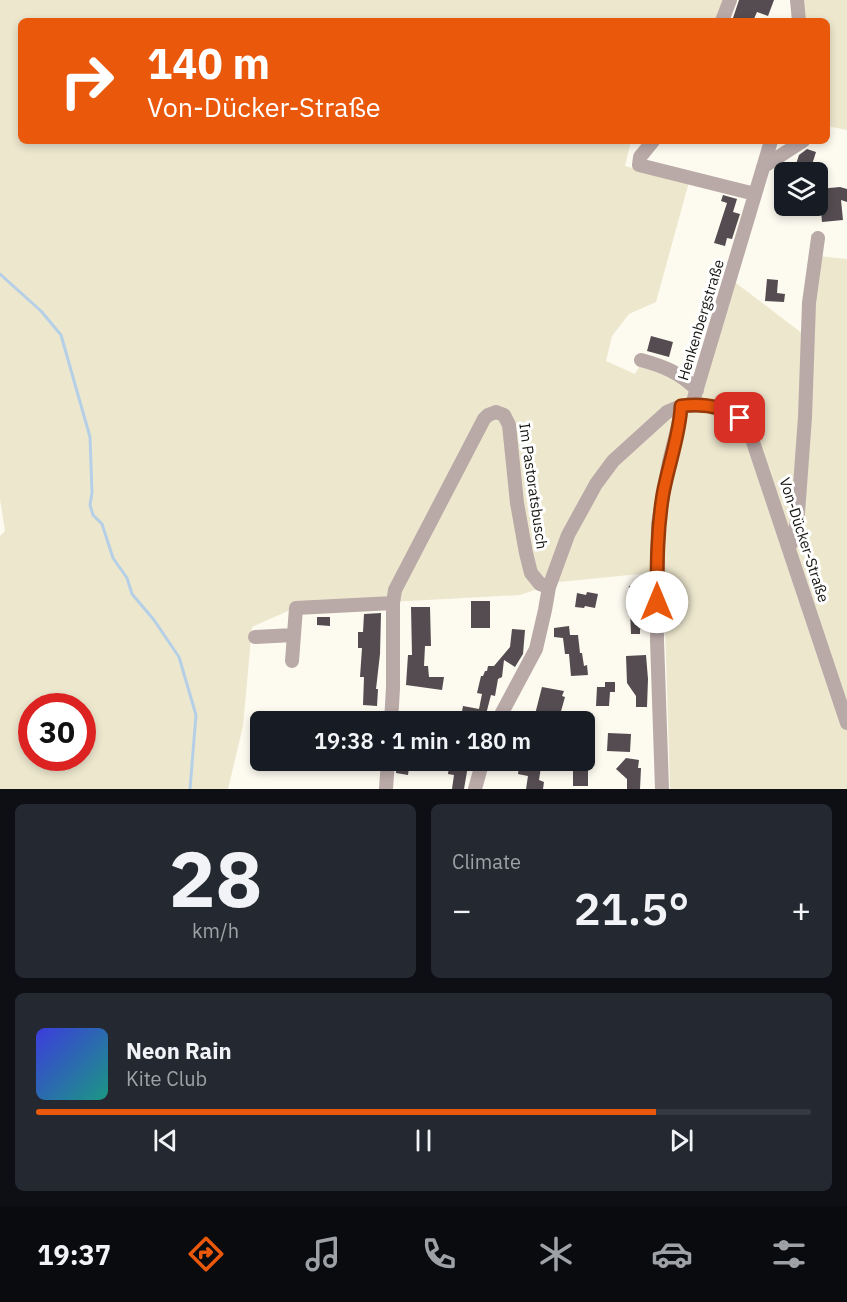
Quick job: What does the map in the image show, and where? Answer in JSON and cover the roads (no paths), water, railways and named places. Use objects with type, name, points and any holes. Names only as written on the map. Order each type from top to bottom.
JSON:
[{"type":"street","points":[[723,18],[730,0]]},
{"type":"street","points":[[797,0],[799,18]]},
{"type":"street","points":[[651,144],[640,157],[639,165],[755,194]]},
{"type":"street","name":"Henkenbergstraße","points":[[662,789],[657,640],[658,524],[680,417],[697,390],[770,144]]},
{"type":"street","points":[[763,167],[798,144]]},
{"type":"street","points":[[789,546],[794,540],[798,513],[805,417],[809,303],[818,238]]},
{"type":"street","points":[[641,360],[671,369],[697,390]]},
{"type":"street","name":"Von-Dücker-Straße","points":[[686,406],[705,405],[731,412],[746,426],[756,444],[847,723]]},
{"type":"street","name":"Im Pastoratsbusch","points":[[392,711],[393,603],[399,582],[484,419],[496,412],[504,415],[510,425],[517,503],[531,573],[540,584],[549,587],[568,535],[596,484],[613,461],[666,412],[686,406]]},
{"type":"street","points":[[503,711],[536,649],[549,587]]},
{"type":"street","points":[[292,661],[296,608],[393,603]]},
{"type":"street","points":[[255,637],[294,635]]},
{"type":"street","points":[[386,789],[387,771]]},
{"type":"street","points":[[475,789],[480,771]]},
{"type":"waterway","points":[[0,274],[41,311],[61,335],[90,437],[92,493],[90,505],[93,515],[102,524],[113,558],[127,578],[132,594],[154,620],[179,657],[196,715],[190,789]]}]
